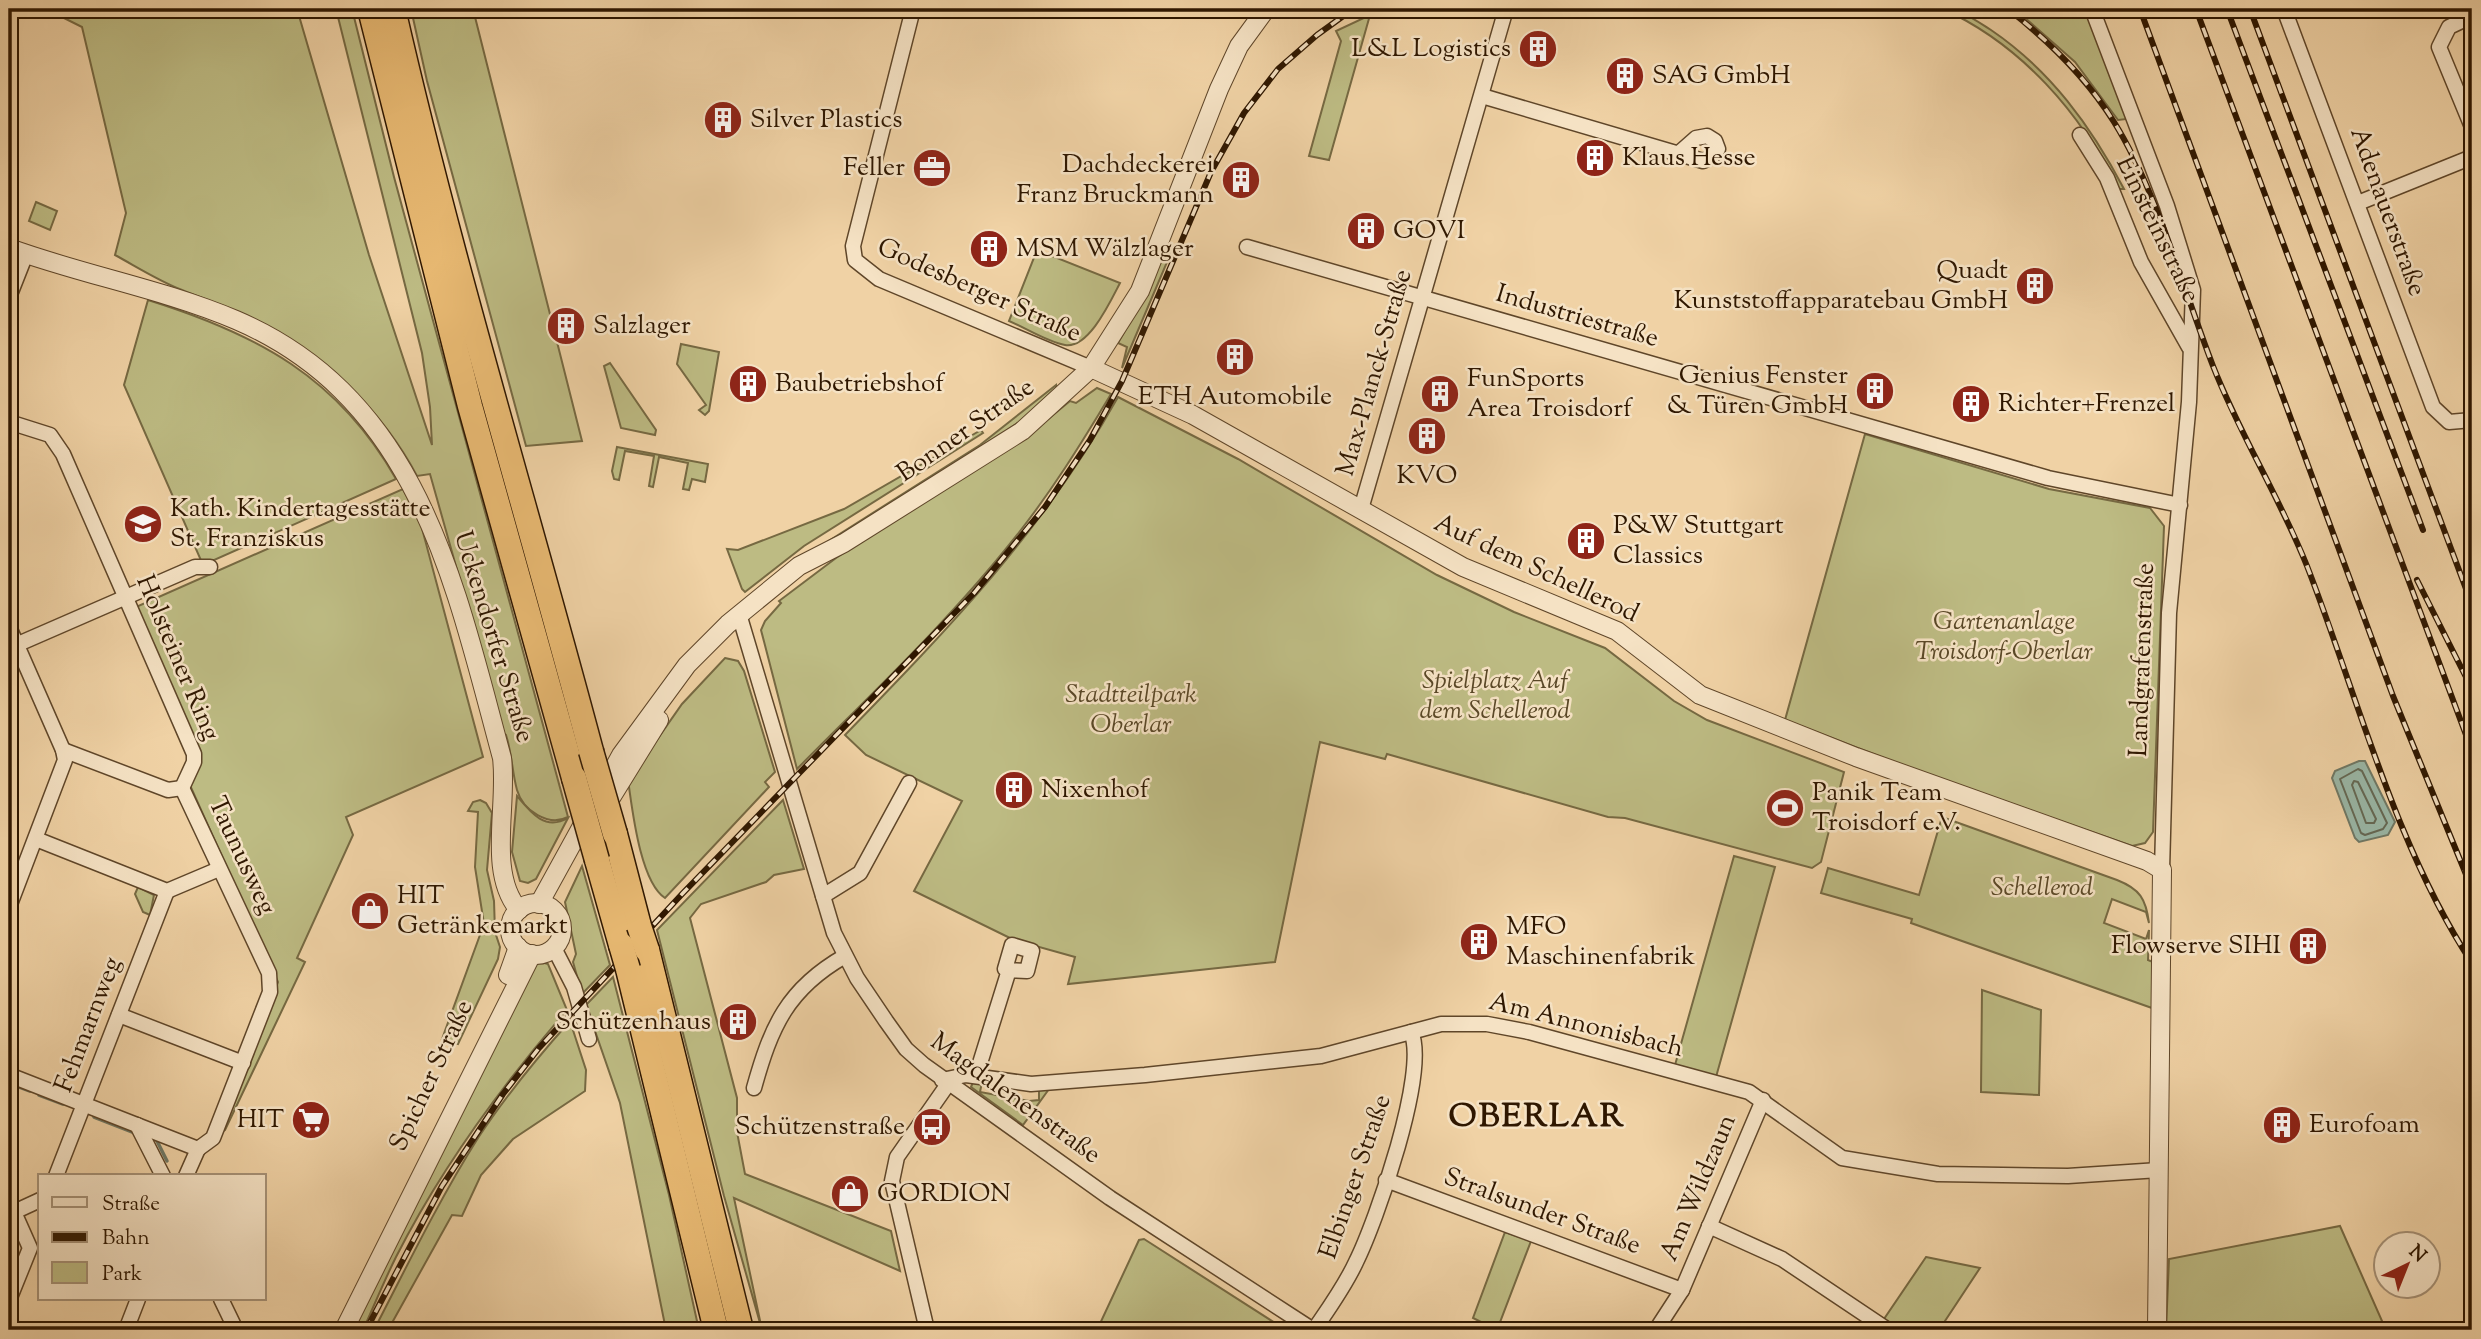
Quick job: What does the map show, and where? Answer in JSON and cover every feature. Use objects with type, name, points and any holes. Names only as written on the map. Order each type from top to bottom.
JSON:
[{"type":"highway","points":[[370,9],[470,406],[628,969],[716,1330]]},
{"type":"highway","points":[[393,9],[423,141],[480,358],[647,950],[740,1330]]},
{"type":"street","name":"Godesberger Straße","points":[[913,9],[853,246],[855,260],[879,279],[1091,368]]},
{"type":"street","name":"Bonner Straße","points":[[545,906],[655,726],[741,619],[799,566],[844,542],[1022,431],[1091,368],[1140,291],[1219,89],[1239,46],[1266,9]]},
{"type":"street","name":"Max-Planck-Straße","points":[[1361,509],[1506,9]]},
{"type":"street","name":"Landgrafenstraße","points":[[2092,9],[2166,206],[2193,290],[2189,402],[2169,613],[2162,870],[2157,1330]]},
{"type":"street","name":"Adenauerstraße","points":[[2284,9],[2432,407],[2443,418],[2455,424],[2472,420]]},
{"type":"street","points":[[2472,16],[2449,27],[2439,47],[2472,127]]},
{"type":"street","points":[[1482,96],[1679,153]]},
{"type":"street","name":"Einsteinstraße","points":[[2080,135],[2106,178],[2141,262],[2189,348]]},
{"type":"street","points":[[2358,203],[2472,157]]},
{"type":"street","name":"Industriestraße","points":[[1247,247],[2048,478],[2180,505]]},
{"type":"street","name":"Uckendorfer Straße","points":[[9,248],[189,302],[262,333],[327,378],[380,432],[424,505],[455,586],[502,758],[506,783],[500,853],[502,877],[519,910]]},
{"type":"street","points":[[9,297],[26,254]]},
{"type":"street","name":"Auf dem Schellerod","points":[[1091,368],[1193,415],[1463,567],[1617,631],[1677,680],[1718,703],[1856,758],[2147,862],[2162,870]]},
{"type":"street","name":"Holsteiner Ring","points":[[9,422],[41,431],[57,442],[194,754],[194,762],[182,788]]},
{"type":"street","points":[[13,646],[125,600],[195,567],[210,567]]},
{"type":"street","name":"Magdalenenstraße","points":[[741,619],[823,896],[845,956],[906,1049],[945,1082],[1145,1222],[1313,1330]]},
{"type":"street","points":[[9,627],[13,646],[63,750],[65,760],[9,907]]},
{"type":"street","name":"Taunusweg","points":[[63,750],[168,790],[182,788],[269,973],[270,992],[265,1010],[213,1138],[198,1149],[187,1174]]},
{"type":"street","points":[[823,896],[860,873],[909,782]]},
{"type":"street","points":[[36,839],[167,891],[219,869]]},
{"type":"street","name":"Fehmarnweg","points":[[58,1174],[167,891]]},
{"type":"street","points":[[545,906],[560,919],[562,931],[554,948],[544,954],[525,951],[511,932],[512,920],[519,910],[545,906]]},
{"type":"street","points":[[554,948],[574,987],[589,1039]]},
{"type":"street","name":"Spicher Straße","points":[[344,1330],[394,1226],[402,1202],[525,951]]},
{"type":"street","points":[[754,1088],[773,1028],[792,998],[813,976],[845,956]]},
{"type":"street","points":[[976,1076],[1009,970]]},
{"type":"street","points":[[119,1015],[243,1063]]},
{"type":"street","name":"Am Annonisbach","points":[[945,1082],[976,1076],[1031,1084],[1321,1056],[1411,1032],[1464,1023],[1510,1027],[1734,1088],[1763,1100],[1839,1157],[1938,1174],[2068,1176],[2159,1170]]},
{"type":"street","name":"Elbinger Straße","points":[[1313,1330],[1357,1261],[1386,1180],[1412,1094],[1415,1049],[1411,1032]]},
{"type":"street","points":[[9,1075],[198,1149]]},
{"type":"street","points":[[927,1330],[892,1181],[897,1157],[945,1082]]},
{"type":"street","name":"Am Wildzaun","points":[[1656,1330],[1682,1290],[1763,1100]]},
{"type":"street","points":[[137,1125],[162,1174]]},
{"type":"street","name":"Stralsunder Straße","points":[[1386,1180],[1682,1290]]},
{"type":"street","points":[[9,1300],[35,1246],[11,1211],[38,1201]]},
{"type":"street","points":[[1709,1226],[1782,1259],[1888,1330]]},
{"type":"street","points":[[126,1330],[138,1300]]},
{"type":"street","points":[[221,1300],[236,1330]]},
{"type":"green space","points":[[46,9],[297,9],[369,255],[432,445],[430,407],[422,353],[336,9],[352,9],[394,177],[568,817],[561,820],[545,818],[531,810],[520,798],[508,742],[503,733],[430,474],[417,476],[403,452],[370,408],[330,369],[308,352],[262,323],[173,286],[115,255],[126,213],[82,27]]},
{"type":"green space","points":[[411,9],[473,9],[582,441],[526,446],[427,81]]},
{"type":"green space","points":[[1943,9],[1974,19],[2032,63],[2083,122],[2124,189],[2117,189],[2103,161],[2067,108],[2023,61],[1998,41]]},
{"type":"green space","points":[[2015,9],[2085,9],[2127,119],[2118,120],[2075,62]]},
{"type":"green space","points":[[1370,15],[1329,160],[1309,156],[1341,41],[1336,31]]},
{"type":"green space","points":[[36,202],[57,211],[50,230],[29,221]]},
{"type":"green space","points":[[1164,244],[1173,248],[1122,368],[1127,347],[1118,343],[1140,304]]},
{"type":"green space","points":[[1037,250],[1120,283],[1091,332],[1074,344],[1065,345],[1051,341],[1009,321]]},
{"type":"green space","points":[[148,300],[225,328],[291,364],[321,387],[348,413],[373,443],[396,479],[203,565],[124,385]]},
{"type":"green space","points":[[681,344],[719,352],[709,411],[705,415],[699,410],[706,405],[677,364]]},
{"type":"green space","points":[[610,363],[656,430],[655,435],[621,428],[604,366]]},
{"type":"green space","points":[[1056,385],[1022,420],[955,467],[827,542],[980,445]]},
{"type":"green space","points":[[1097,388],[1111,394],[1065,468],[1013,540],[935,629],[797,769],[761,630],[765,621],[781,603],[779,601],[836,558],[1042,424],[1070,401],[1076,403]]},
{"type":"green space","name":"Stadtteilpark Oberlar","points":[[1118,397],[1238,459],[1437,575],[1514,612],[1605,648],[1674,701],[1707,720],[1844,772],[1821,862],[1812,868],[1625,818],[1608,817],[1387,754],[1385,759],[1320,742],[1275,962],[1068,984],[1075,957],[1014,940],[914,891],[962,801],[866,755],[845,735],[922,655],[1027,534],[1089,446]]},
{"type":"green space","points":[[981,430],[983,433],[804,546],[745,592],[742,589],[727,549],[738,550],[844,509]]},
{"type":"green space","name":"Gartenanlage Troisdorf-Oberlar","points":[[1865,434],[2049,489],[2150,508],[2164,526],[2153,832],[2145,843],[2132,846],[1915,770],[1785,720]]},
{"type":"green space","points":[[617,447],[708,464],[705,482],[692,479],[689,490],[683,489],[688,463],[659,457],[653,487],[649,486],[654,456],[625,451],[619,480],[614,479],[612,471]]},
{"type":"green space","points":[[403,489],[420,521],[483,757],[346,817],[353,835],[297,958],[305,962],[225,1130],[220,1133],[278,982],[189,783],[201,757],[136,607]]},
{"type":"green space","points":[[725,658],[738,661],[744,671],[775,772],[765,782],[769,787],[665,898],[657,890],[644,863],[629,787],[626,784],[682,704]]},
{"type":"green space","points":[[517,796],[533,814],[545,821],[568,818],[536,879],[528,883],[520,881],[512,852]]},
{"type":"green space","points":[[480,800],[486,803],[492,813],[487,870],[494,901],[495,932],[500,947],[498,959],[458,1044],[442,1039],[484,924],[475,867],[478,812],[468,811],[473,802]]},
{"type":"green space","points":[[783,800],[804,869],[774,875],[766,882],[701,904],[690,918],[737,1098],[737,1132],[745,1174],[891,1231],[900,1271],[734,1198],[762,1330],[724,1196],[657,930]]},
{"type":"green space","name":"Schellerod","points":[[1942,817],[2117,880],[2136,891],[2144,901],[2149,923],[2146,912],[2112,899],[2104,923],[2146,939],[2149,930],[2148,960],[2153,962],[2152,1008],[1911,923],[1912,919],[1821,893],[1828,868],[1919,895]]},
{"type":"green space","points":[[1734,856],[1775,867],[1716,1077],[1675,1065]]},
{"type":"green space","points":[[582,866],[610,965],[582,994],[573,962],[576,954],[565,902]]},
{"type":"green space","points":[[138,887],[154,895],[150,915],[143,912],[135,894]]},
{"type":"green space","points":[[541,962],[548,964],[567,1010],[474,1128],[414,1224],[363,1330],[353,1330],[534,965]]},
{"type":"green space","points":[[613,977],[669,1195],[699,1330],[666,1330],[620,1103],[586,1005]]},
{"type":"green space","points":[[1982,990],[2041,1010],[2039,1095],[1981,1092]]},
{"type":"green space","points":[[570,1021],[586,1070],[585,1091],[513,1139],[481,1175],[462,1216],[452,1215],[388,1330],[374,1330],[437,1209],[478,1138],[522,1078]]},
{"type":"green space","points":[[974,1080],[982,1082],[980,1092],[1029,1101],[1039,1100],[1039,1090],[1049,1089],[1023,1125],[971,1087]]},
{"type":"green space","points":[[2340,1226],[2386,1330],[2166,1330],[2169,1259]]},
{"type":"green space","points":[[1505,1232],[1531,1241],[1497,1330],[1473,1318]]},
{"type":"green space","points":[[1144,1239],[1286,1330],[1097,1330],[1139,1240]]},
{"type":"green space","points":[[1926,1257],[1980,1268],[1939,1330],[1901,1330],[1884,1319]]},
{"type":"water","points":[[2365,761],[2395,822],[2388,835],[2359,842],[2355,838],[2332,778],[2335,771]]},
{"type":"waterway","points":[[14,1085],[30,1091]]},
{"type":"waterway","points":[[39,1095],[63,1104]]},
{"type":"waterway","points":[[94,1117],[135,1133]]},
{"type":"waterway","points":[[157,1141],[167,1161]]},
{"type":"railway","points":[[366,1330],[442,1186],[503,1094],[539,1048],[683,893],[974,593],[1045,507],[1090,440],[1122,381],[1211,172],[1244,113],[1278,69],[1317,35],[1353,9]]},
{"type":"railway","points":[[2008,9],[2052,47],[2079,75],[2114,122],[2129,149],[2156,209],[2224,392],[2307,566],[2399,821],[2445,918],[2472,963]]},
{"type":"railway","points":[[2140,9],[2393,696],[2472,889]]},
{"type":"railway","points":[[2196,9],[2472,751]]},
{"type":"railway","points":[[2227,9],[2423,530]]},
{"type":"railway","points":[[2250,9],[2472,605]]},
{"type":"railway","points":[[2417,580],[2472,689]]},
{"type":"place","name":"L&L Logistics","points":[[1538,49]]},
{"type":"place","name":"SAG GmbH","points":[[1625,76]]},
{"type":"place","name":"Silver Plastics","points":[[723,120]]},
{"type":"place","name":"Klaus Hesse","points":[[1595,158]]},
{"type":"place","name":"Feller","points":[[932,168]]},
{"type":"place","name":"Dachdeckerei Franz Bruckmann","points":[[1241,180]]},
{"type":"place","name":"GOVI","points":[[1366,231]]},
{"type":"place","name":"MSM Wälzlager","points":[[989,249]]},
{"type":"place","name":"Quadt Kunststoffapparatebau GmbH","points":[[2035,286]]},
{"type":"place","name":"Salzlager","points":[[566,326]]},
{"type":"place","name":"ETH Automobile","points":[[1235,357]]},
{"type":"place","name":"Baubetriebshof","points":[[748,384]]},
{"type":"place","name":"Genius Fenster & Türen GmbH","points":[[1875,391]]},
{"type":"place","name":"FunSports Area Troisdorf","points":[[1440,394]]},
{"type":"place","name":"Richter+Frenzel","points":[[1971,404]]},
{"type":"place","name":"KVO","points":[[1427,436]]},
{"type":"place","name":"Kath. Kindertagesstätte St. Franziskus","points":[[143,524]]},
{"type":"place","name":"P&W Stuttgart Classics","points":[[1586,541]]},
{"type":"place","name":"Nixenhof","points":[[1014,790]]},
{"type":"place","name":"Panik Team Troisdorf e.V.","points":[[1785,808]]},
{"type":"place","name":"HIT Getränkemarkt","points":[[370,911]]},
{"type":"place","name":"MFO Maschinenfabrik","points":[[1479,942]]},
{"type":"place","name":"Flowserve SIHI","points":[[2308,946]]},
{"type":"place","name":"Schützenhaus","points":[[738,1022]]},
{"type":"place","name":"HIT","points":[[311,1120]]},
{"type":"place","name":"Eurofoam","points":[[2282,1125]]},
{"type":"place","name":"Schützenstraße","points":[[932,1127]]},
{"type":"place","name":"GORDION","points":[[850,1194]]},
{"type":"district","name":"OBERLAR","points":[[1537,1118]]},
{"type":"park label","name":"Spielplatz Auf dem Schellerod","points":[[1495,696]]}]
